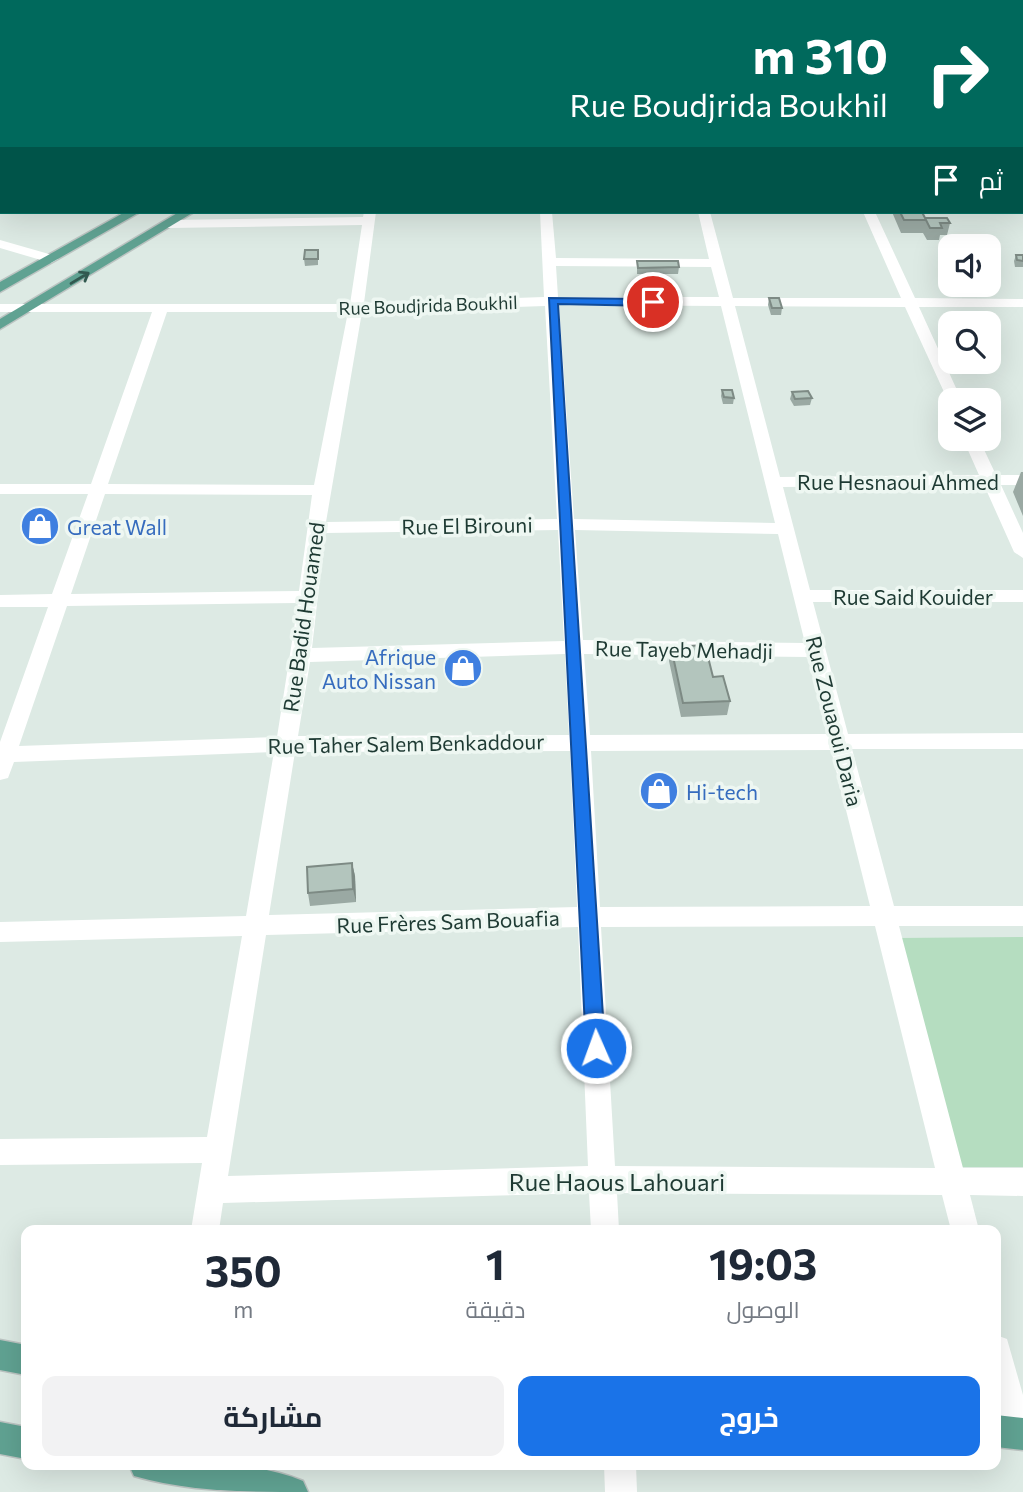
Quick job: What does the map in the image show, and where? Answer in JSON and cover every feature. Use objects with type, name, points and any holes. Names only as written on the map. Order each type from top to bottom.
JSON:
[{"type":"main road","points":[[0,288],[130,214]]},
{"type":"main road","points":[[0,325],[185,214]]},
{"type":"main road","points":[[0,1355],[21,1359]]},
{"type":"main road","points":[[0,1438],[21,1442]]},
{"type":"main road","points":[[180,1470],[292,1492]]},
{"type":"street","points":[[546,214],[580,741],[605,1225]]},
{"type":"street","name":"Rue Zouaoui Daria","points":[[705,214],[964,1225]]},
{"type":"street","points":[[870,214],[948,388]]},
{"type":"street","points":[[168,224],[369,216]]},
{"type":"street","name":"Rue Badid Houamed","points":[[206,1225],[301,655],[321,490],[356,308],[369,216]]},
{"type":"street","points":[[0,244],[51,258]]},
{"type":"street","points":[[550,262],[717,263]]},
{"type":"street","name":"Rue Boudjrida Boukhil","points":[[0,308],[356,308],[553,301],[728,304],[1023,303]]},
{"type":"street","points":[[2,761],[61,600],[161,308]]},
{"type":"street","points":[[976,451],[1023,552]]},
{"type":"street","name":"Rue Hesnaoui Ahmed","points":[[773,482],[1023,480]]},
{"type":"street","points":[[0,489],[321,490]]},
{"type":"street","name":"Rue El Birouni","points":[[316,528],[565,523],[785,529]]},
{"type":"street","name":"Rue Said Kouider","points":[[803,596],[1023,596]]},
{"type":"street","points":[[0,601],[307,597]]},
{"type":"street","name":"Rue Tayeb Mehadji","points":[[301,655],[573,648],[816,650]]},
{"type":"street","name":"Rue Taher Salem Benkaddour","points":[[2,761],[285,744],[1023,741]]},
{"type":"street","name":"Rue Frères Sam Bouafia","points":[[0,932],[590,918],[1023,916]]},
{"type":"street","points":[[0,1152],[217,1150]]},
{"type":"street","name":"Rue Haous Lahouari","points":[[211,1190],[601,1178],[1023,1182]]},
{"type":"street","points":[[1001,1376],[1012,1433]]},
{"type":"street","points":[[620,1470],[621,1492]]},
{"type":"green space","points":[[1023,937],[1023,1167],[958,1167],[898,938]]},
{"type":"building","points":[[901,214],[923,214],[925,218],[947,218],[950,223],[940,223],[942,228],[930,228],[926,220],[904,220]]},
{"type":"building","points":[[305,250],[318,250],[318,259],[304,259]]},
{"type":"building","points":[[1016,255],[1023,255],[1023,261],[1017,260]]},
{"type":"building","points":[[637,261],[678,261],[679,267],[638,268]]},
{"type":"building","points":[[769,298],[779,298],[782,308],[772,308]]},
{"type":"building","points":[[722,390],[732,390],[734,398],[724,397]]},
{"type":"building","points":[[808,391],[812,398],[795,399],[792,392]]},
{"type":"building","points":[[705,645],[713,677],[723,676],[730,701],[683,703],[671,647]]},
{"type":"building","points":[[352,863],[353,889],[308,893],[307,867]]},
{"type":"place","name":"Great Wall","points":[[40,526]]},
{"type":"place","name":"Afrique Auto Nissan","points":[[463,668]]},
{"type":"place","name":"Hi-tech","points":[[659,791]]},
{"type":"route","points":[[596,1048],[553,301],[653,302]]}]
